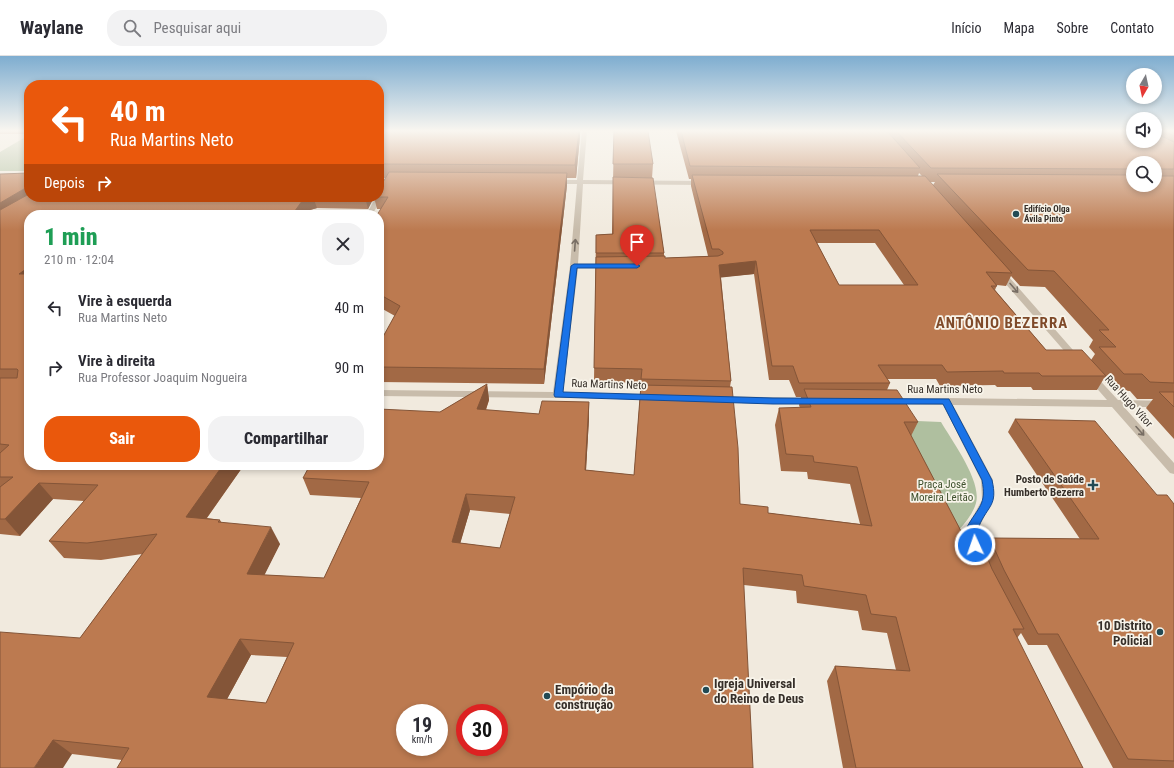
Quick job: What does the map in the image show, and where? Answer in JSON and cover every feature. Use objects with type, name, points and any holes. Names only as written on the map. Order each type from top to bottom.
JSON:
[{"type":"street","points":[[558,395],[574,266],[581,164]]},
{"type":"street","points":[[549,182],[713,183]]},
{"type":"street","points":[[574,266],[613,266]]},
{"type":"street","name":"Rua Hugo Vítor","points":[[994,266],[1174,470]]},
{"type":"street","name":"Rua Martins Neto","points":[[384,393],[662,398]]},
{"type":"street","points":[[710,399],[820,401]]},
{"type":"street","name":"Rua Martins Neto","points":[[883,401],[1114,402],[1174,404]]},
{"type":"street","points":[[946,401],[987,480],[990,493],[986,507],[973,527],[978,557]]},
{"type":"green space","points":[[0,164],[24,164],[24,171],[0,171]]},
{"type":"green space","name":"Praça José Moreira Leitão","points":[[869,419],[941,422],[965,461],[975,484],[977,494],[976,503],[965,523],[937,550]]},
{"type":"building","points":[[423,164],[575,164],[575,165]]},
{"type":"building","points":[[690,164],[917,164],[920,168],[690,166]]},
{"type":"building","points":[[927,164],[1126,164],[1126,169],[931,168]]},
{"type":"building","points":[[1162,164],[1174,164],[1174,169],[1162,169]]},
{"type":"building","points":[[389,172],[567,173],[544,369],[384,367],[384,335],[400,306],[384,297],[384,210],[380,210],[388,197],[384,197],[384,180]]},
{"type":"building","points":[[24,173],[24,189],[0,203],[0,174]]},
{"type":"building","points":[[937,174],[1126,175],[1126,192],[1162,192],[1162,176],[1174,176],[1174,383],[1150,382],[1142,374],[1124,374],[1099,347],[1116,347],[1099,330],[1109,330],[1054,271],[1028,270]]},
{"type":"building","points":[[692,175],[925,176],[1012,273],[986,272],[997,286],[991,286],[1046,350],[1082,350],[1106,376],[1042,376],[1039,373],[1004,373],[1003,371],[947,372],[942,365],[878,365],[890,383],[799,383],[793,366],[772,366],[756,261],[719,265],[731,381],[641,379],[642,369],[594,368],[596,257],[665,256],[665,258],[718,256],[723,254],[723,252],[719,249],[712,249]],"holes":[[[810,230],[879,230],[918,285],[839,285]]]},
{"type":"building","points":[[613,177],[653,178],[664,253],[596,253],[596,235],[613,234]]},
{"type":"building","points":[[24,197],[24,202],[301,202],[296,210],[24,210],[24,270],[19,274],[24,274],[24,470],[219,470],[186,517],[220,520],[218,522],[271,527],[247,574],[324,578],[369,482],[303,478],[307,470],[384,470],[384,409],[440,412],[487,384],[477,409],[539,414],[542,401],[589,402],[585,470],[634,475],[641,385],[732,387],[738,448],[740,504],[768,507],[768,513],[872,526],[857,467],[814,462],[813,456],[786,454],[779,408],[811,407],[804,389],[897,390],[918,422],[904,422],[962,533],[980,533],[983,547],[992,569],[1024,629],[1013,629],[1083,768],[856,768],[835,666],[910,671],[896,617],[871,614],[866,595],[804,586],[802,575],[743,568],[753,768],[117,768],[129,748],[53,740],[34,768],[0,768],[0,632],[80,638],[157,534],[87,543],[49,541],[98,485],[39,483],[5,519],[0,519],[0,487],[13,477],[0,477],[0,453],[9,445],[0,444],[0,378],[17,378],[17,369],[0,369],[0,210]],"holes":[[[466,494],[515,497],[500,548],[452,542]],[[240,639],[294,643],[266,703],[207,697]]]},
{"type":"building","points":[[1159,392],[1174,392],[1174,407]]},
{"type":"building","points":[[1015,419],[1095,421],[1157,495],[1167,495],[1174,504],[1174,761],[1128,759],[1058,634],[1038,634],[1004,570],[995,550],[992,538],[1099,539]]},
{"type":"place","name":"Edifício Olga Ávila Pinto","points":[[1016,214]]},
{"type":"place","name":"Posto de Saúde Humberto Bezerra","points":[[1093,485]]},
{"type":"place","name":"10 Distrito Policial","points":[[1160,632]]},
{"type":"place","name":"Igreja Universal do Reino de Deus","points":[[706,690]]},
{"type":"place","name":"Empório da construção","points":[[547,696]]},
{"type":"district","name":"ANTÔNIO BEZERRA","points":[[1002,323]]},
{"type":"route","points":[[637,266],[574,266],[558,395],[773,401],[946,401],[987,480],[990,493],[986,507],[973,527],[975,545]]}]
